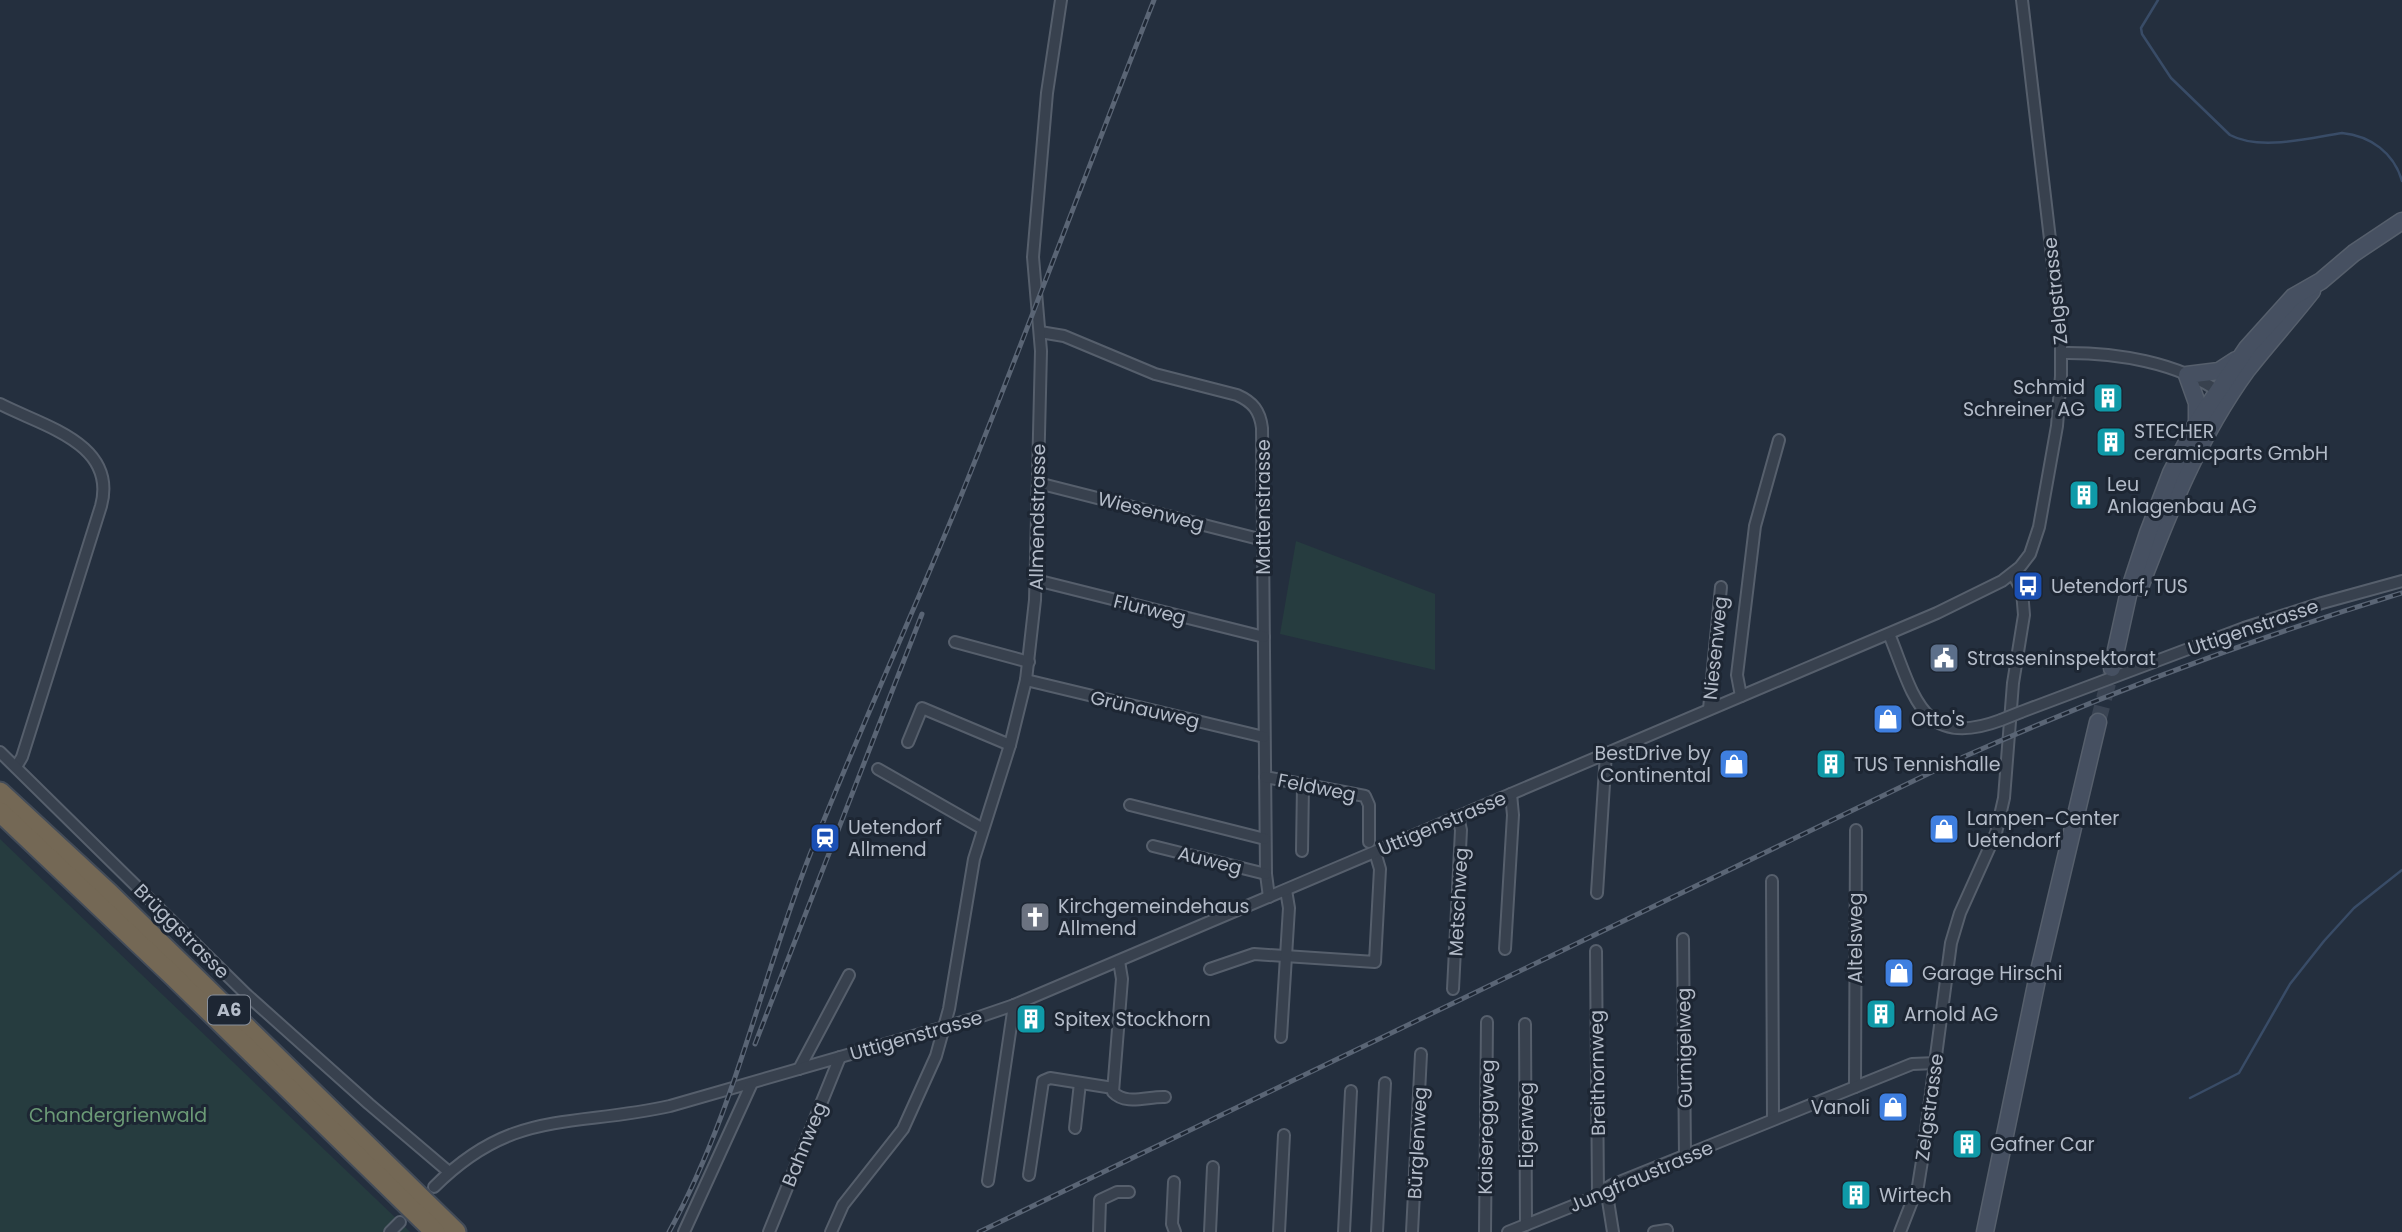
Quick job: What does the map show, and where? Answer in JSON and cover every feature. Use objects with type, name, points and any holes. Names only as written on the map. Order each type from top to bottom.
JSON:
[{"type":"highway","name":"A6","points":[[0,792],[137,921],[456,1232]]},
{"type":"highway","name":"A6","points":[[0,811],[435,1232]]},
{"type":"main road","points":[[2197,424],[2197,403],[2187,375],[2220,370],[2240,357],[2293,298],[2402,221]]},
{"type":"main road","points":[[2112,668],[2129,591],[2151,522],[2171,473],[2197,424],[2258,357],[2320,281]]},
{"type":"main road","points":[[2120,638],[2178,492],[2240,357]]},
{"type":"main road","points":[[1985,1232],[2038,975],[2098,722]]},
{"type":"street","name":"Allmendstrasse","points":[[831,1232],[843,1205],[891,1147],[909,1120],[936,1056],[945,1027],[971,876],[1010,745],[1026,680],[1036,580],[1038,483],[1040,332],[1033,277],[1034,233],[1047,93],[1061,0]]},
{"type":"street","name":"Zelgstrasse","points":[[1889,634],[1967,600],[2013,574],[2030,554],[2039,527],[2059,411],[2062,353],[2022,0]]},
{"type":"street","name":"Mattenstrasse","points":[[1040,332],[1064,336],[1155,374],[1237,395],[1248,400],[1260,416],[1265,839],[1269,897]]},
{"type":"street","points":[[2062,353],[2122,356],[2187,375],[2223,394]]},
{"type":"street","points":[[0,404],[65,434],[80,444],[99,468],[105,485],[102,506],[21,760],[16,766]]},
{"type":"street","points":[[1741,696],[1737,676],[1753,539],[1779,440]]},
{"type":"street","name":"Wiesenweg","points":[[1038,483],[1263,540]]},
{"type":"street","name":"Zelgstrasse","points":[[1900,1232],[1917,1186],[1955,927],[1996,833],[2004,798],[2013,683],[2024,615],[2022,591],[2013,574]]},
{"type":"street","name":"Flurweg","points":[[1036,580],[1264,637]]},
{"type":"street","name":"Uttigenstrasse","points":[[434,1187],[449,1172],[485,1146],[525,1128],[564,1120],[656,1109],[1014,1005],[1286,890],[1372,847],[1458,817],[1889,634],[1920,704],[1934,722],[1956,730],[1970,730],[2257,624],[2402,581]]},
{"type":"street","name":"Niesenweg","points":[[1709,709],[1721,587]]},
{"type":"street","points":[[955,642],[1029,662]]},
{"type":"street","name":"Grünauweg","points":[[1026,680],[1264,737]]},
{"type":"street","points":[[908,742],[922,708],[1010,745]]},
{"type":"street","name":"Brüggstrasse","points":[[0,752],[247,995],[359,1096],[449,1172]]},
{"type":"street","points":[[1597,893],[1606,753]]},
{"type":"street","points":[[878,769],[983,829]]},
{"type":"street","name":"Feldweg","points":[[1265,777],[1365,796],[1369,805],[1372,847]]},
{"type":"street","points":[[1301,851],[1303,784]]},
{"type":"street","points":[[1505,949],[1513,814],[1511,794]]},
{"type":"street","points":[[1130,805],[1265,839]]},
{"type":"street","name":"Metschweg","points":[[1453,989],[1461,830],[1458,817]]},
{"type":"street","name":"Altelsweg","points":[[1855,1087],[1856,830]]},
{"type":"street","name":"Auweg","points":[[1153,845],[1266,874]]},
{"type":"street","points":[[1210,969],[1249,954],[1375,962],[1380,869],[1372,847]]},
{"type":"street","points":[[1772,881],[1773,1119]]},
{"type":"street","points":[[1282,1037],[1289,908],[1286,890]]},
{"type":"street","name":"Gurnigelweg","points":[[1683,939],[1685,1156]]},
{"type":"street","name":"Breithornweg","points":[[1596,951],[1602,1191],[1613,1232]]},
{"type":"street","points":[[1119,961],[1122,979],[1113,1088],[1116,1096],[1121,1098],[1140,1100],[1150,1096],[1165,1097]]},
{"type":"street","points":[[799,1069],[849,975]]},
{"type":"street","points":[[988,1181],[1014,1005]]},
{"type":"street","name":"Kaisereggweg","points":[[1485,1232],[1488,1022]]},
{"type":"street","name":"Eigerweg","points":[[1525,1024],[1526,1225]]},
{"type":"street","name":"Bürglenweg","points":[[1412,1232],[1421,1054]]},
{"type":"street","name":"Bahnweg","points":[[769,1232],[839,1057]]},
{"type":"street","name":"Jungfraustrasse","points":[[1508,1232],[1773,1119],[1912,1064],[1936,1063]]},
{"type":"street","points":[[1028,1175],[1043,1081],[1050,1079],[1113,1088]]},
{"type":"street","points":[[684,1232],[752,1083]]},
{"type":"street","points":[[1075,1128],[1080,1083]]},
{"type":"street","points":[[1377,1232],[1385,1083]]},
{"type":"street","points":[[1344,1232],[1351,1091]]},
{"type":"street","points":[[1279,1232],[1284,1135]]},
{"type":"street","points":[[1210,1232],[1213,1167]]},
{"type":"street","points":[[1174,1182],[1172,1224],[1175,1232]]},
{"type":"street","points":[[1099,1232],[1100,1200],[1117,1192],[1129,1192]]},
{"type":"street","points":[[390,1232],[400,1222]]},
{"type":"street","points":[[1654,1232],[1667,1230]]},
{"type":"green space","points":[[1296,541],[1435,594],[1435,670],[1280,634]]},
{"type":"green space","name":"Chandergrienwald","points":[[0,839],[400,1222],[410,1232],[0,1232]]},
{"type":"waterway","points":[[2158,0],[2141,28],[2142,34],[2171,78],[2230,135],[2242,140],[2270,143],[2342,133],[2353,135],[2372,142],[2387,154],[2402,181]]},
{"type":"waterway","points":[[2190,1098],[2239,1073],[2290,984],[2324,941],[2354,908],[2402,870]]},
{"type":"tunnel","points":[[2098,722],[2112,668]]},
{"type":"railway","points":[[669,1232],[692,1187],[730,1093],[811,852],[961,496],[1154,0]]},
{"type":"railway","points":[[979,1232],[1961,758],[2179,669],[2402,593]]},
{"type":"railway","points":[[755,1044],[922,614]]},
{"type":"place","name":"Schmid Schreiner AG","points":[[2108,398]]},
{"type":"place","name":"STECHER ceramicparts GmbH","points":[[2111,442]]},
{"type":"place","name":"Leu Anlagenbau AG","points":[[2084,495]]},
{"type":"place","name":"Uetendorf, TUS","points":[[2028,586]]},
{"type":"place","name":"Strasseninspektorat","points":[[1944,658]]},
{"type":"place","name":"Otto's","points":[[1888,719]]},
{"type":"place","name":"BestDrive by Continental","points":[[1734,764]]},
{"type":"place","name":"TUS Tennishalle","points":[[1831,764]]},
{"type":"place","name":"Lampen-Center Uetendorf","points":[[1944,829]]},
{"type":"place","name":"Uetendorf Allmend","points":[[825,838]]},
{"type":"place","name":"Kirchgemeindehaus Allmend","points":[[1035,917]]},
{"type":"place","name":"Garage Hirschi","points":[[1899,973]]},
{"type":"place","name":"Arnold AG","points":[[1881,1014]]},
{"type":"place","name":"Spitex Stockhorn","points":[[1031,1019]]},
{"type":"place","name":"Vanoli","points":[[1893,1107]]},
{"type":"place","name":"Gafner Car","points":[[1967,1144]]},
{"type":"place","name":"Wirtech","points":[[1856,1195]]}]
